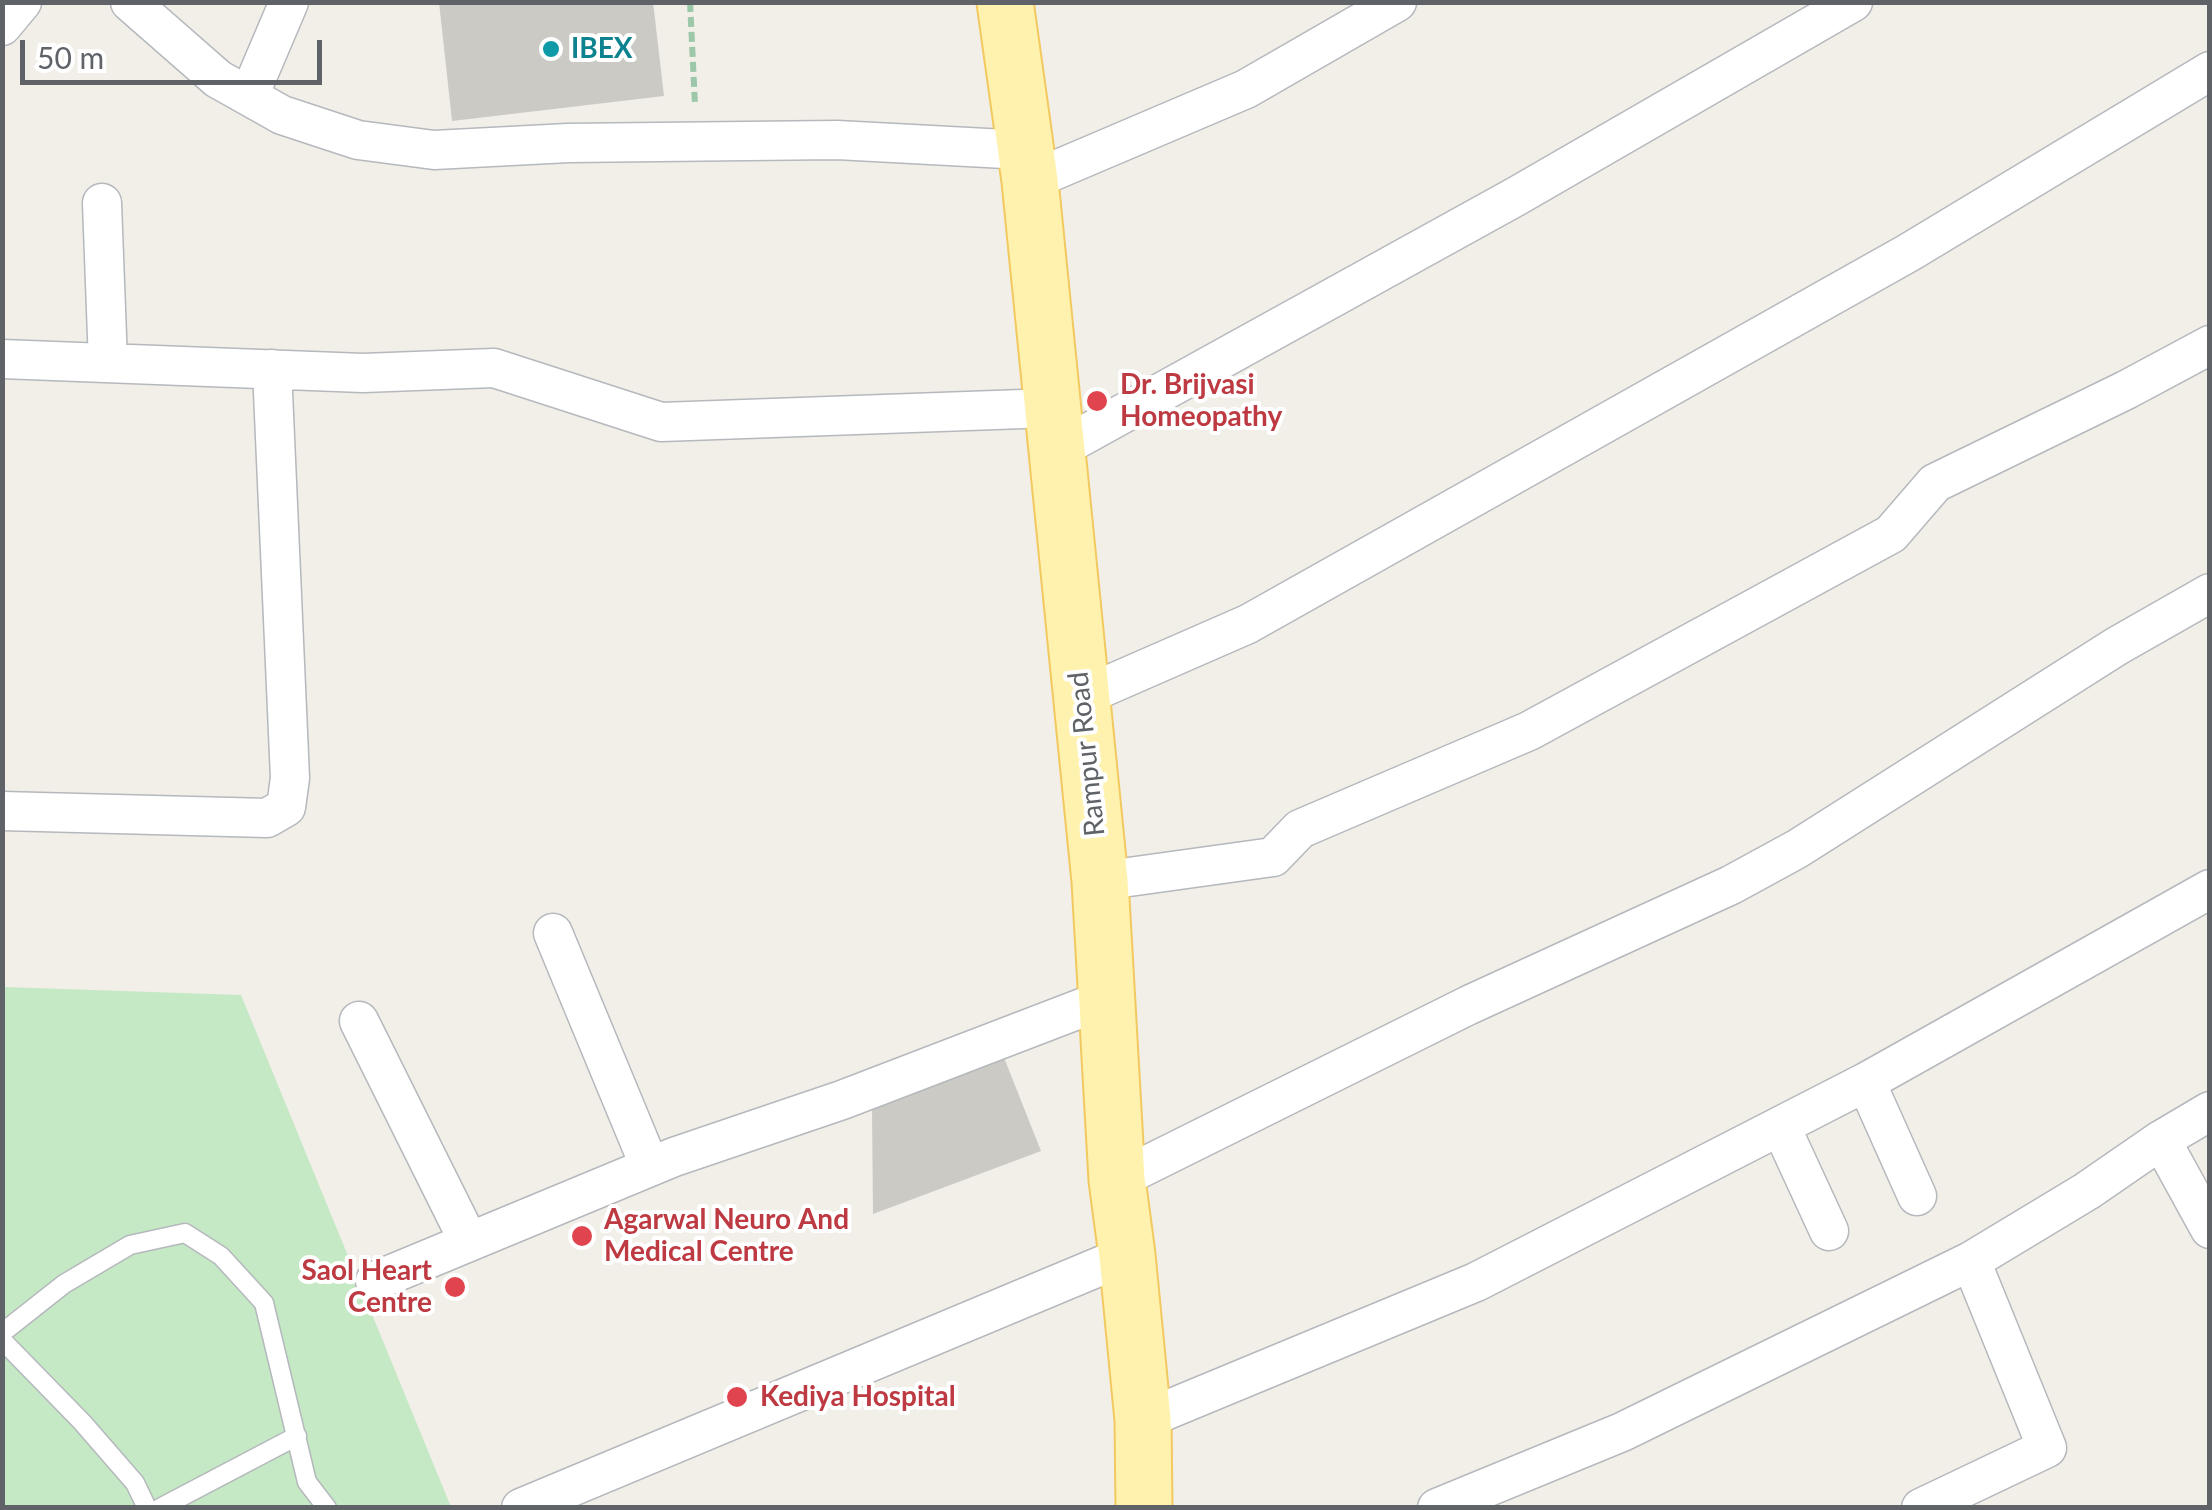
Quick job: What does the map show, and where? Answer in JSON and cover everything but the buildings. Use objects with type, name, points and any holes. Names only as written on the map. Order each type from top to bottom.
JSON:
[{"type":"main road","name":"Rampur Road","points":[[1005,2],[1027,165],[1100,881],[1116,1180],[1142,1420],[1144,1508]]},
{"type":"street","points":[[2,26],[22,2]]},
{"type":"street","points":[[130,2],[218,78],[282,114],[358,140],[434,150],[568,143],[837,140],[1027,165],[1246,89],[1397,2]]},
{"type":"street","points":[[249,96],[289,2]]},
{"type":"street","points":[[2,359],[363,373],[494,368],[662,422],[1054,429],[1515,197],[1853,2]]},
{"type":"street","points":[[1081,697],[1248,624],[1908,253],[2210,72]]},
{"type":"street","points":[[102,203],[108,363]]},
{"type":"street","points":[[1100,881],[1273,857],[1300,829],[1529,731],[1891,534],[1935,483],[2210,345]]},
{"type":"street","points":[[2,811],[266,818],[286,807],[290,778],[272,369]]},
{"type":"street","points":[[1116,1180],[1469,1004],[1748,876],[1797,849],[2117,646],[2210,593]]},
{"type":"street","points":[[1142,1420],[1476,1282],[1866,1082],[2210,889]]},
{"type":"street","points":[[552,934],[650,1167]]},
{"type":"street","points":[[375,1281],[650,1167],[842,1100],[1108,998]]},
{"type":"street","points":[[359,1021],[469,1242]]},
{"type":"street","points":[[1866,1082],[1917,1196]]},
{"type":"street","points":[[1437,1508],[1622,1432],[1970,1261],[2210,1111]]},
{"type":"street","points":[[1781,1127],[1829,1231]]},
{"type":"street","points":[[2160,1140],[2210,1229]]},
{"type":"street","points":[[521,1508],[1127,1255]]},
{"type":"street","points":[[1922,1508],[2047,1448],[1970,1261]]},
{"type":"lane","points":[[147,1508],[135,1484],[2,1336],[64,1284],[130,1245],[185,1233],[222,1256],[264,1302],[307,1482],[327,1508]]},
{"type":"lane","points":[[160,1508],[297,1436]]},
{"type":"path","points":[[690,2],[696,141]]},
{"type":"green space","points":[[3,987],[241,995],[451,1507],[3,1508]]},
{"type":"place","name":"IBEX","points":[[551,49]]},
{"type":"place","name":"Dr. Brijvasi Homeopathy","points":[[1097,401]]},
{"type":"place","name":"Agarwal Neuro And Medical Centre","points":[[582,1236]]},
{"type":"place","name":"Saol Heart Centre","points":[[455,1287]]},
{"type":"place","name":"Kediya Hospital","points":[[737,1397]]}]
